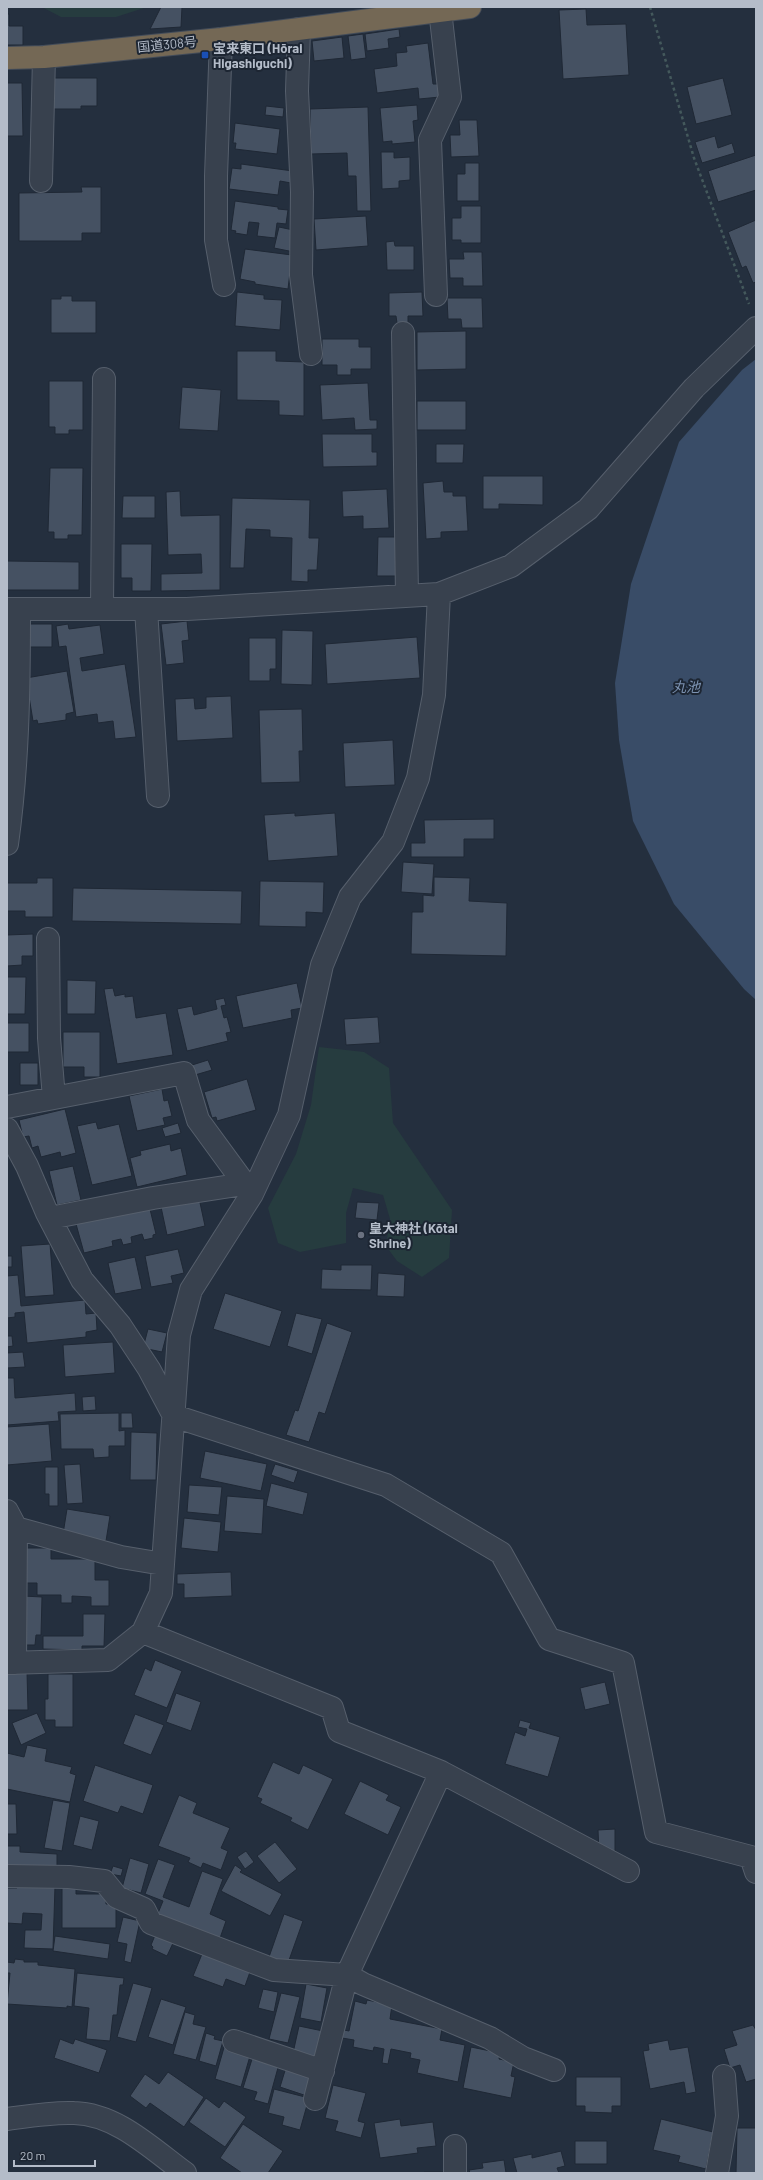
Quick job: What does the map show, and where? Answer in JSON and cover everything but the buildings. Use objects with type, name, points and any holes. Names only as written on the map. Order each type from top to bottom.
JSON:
[{"type":"highway","name":"国道308号","points":[[7,58],[44,57],[221,39],[470,7]]},
{"type":"street","points":[[436,295],[430,140],[450,97],[440,10]]},
{"type":"street","points":[[299,29],[297,91],[302,192],[301,275],[311,354]]},
{"type":"street","points":[[221,39],[216,176],[216,240],[224,285]]},
{"type":"street","points":[[41,181],[44,57]]},
{"type":"street","points":[[7,844],[16,770],[19,730],[13,610],[102,608],[187,610],[439,594],[511,566],[588,509],[753,319]]},
{"type":"street","points":[[403,333],[407,596]]},
{"type":"street","points":[[102,608],[104,379]]},
{"type":"street","points":[[163,1564],[122,1558],[12,1519],[11,1663],[108,1660],[143,1632],[161,1593],[179,1335],[191,1290],[290,1115],[325,958],[350,897],[393,842],[418,778],[434,695],[439,594]]},
{"type":"street","points":[[146,609],[158,796]]},
{"type":"street","points":[[48,939],[49,1038],[54,1098]]},
{"type":"street","points":[[7,1107],[184,1073],[198,1120],[248,1189]]},
{"type":"street","points":[[7,1129],[27,1166],[50,1218],[82,1280],[120,1325],[149,1369],[174,1416],[386,1485],[501,1553],[549,1639],[623,1663],[656,1832],[751,1857],[756,1872]]},
{"type":"street","points":[[50,1218],[154,1198],[248,1189]]},
{"type":"street","points":[[143,1632],[332,1708],[339,1731],[441,1772],[628,1871]]},
{"type":"street","points":[[315,2099],[347,1975],[441,1772]]},
{"type":"street","points":[[7,1876],[69,1877],[104,1881],[117,1897],[144,1909],[150,1923],[274,1970],[347,1975],[362,1984],[490,2038],[523,2058],[554,2070]]},
{"type":"street","points":[[234,2041],[323,2071]]},
{"type":"street","points":[[717,2173],[726,2116],[724,2076]]},
{"type":"street","points":[[7,2119],[74,2113],[94,2115],[116,2124],[185,2173]]},
{"type":"street","points":[[454,2146],[454,2173]]},
{"type":"path","points":[[650,7],[694,158],[753,319]]},
{"type":"green space","points":[[42,7],[147,7],[116,17],[61,17]]},
{"type":"green space","points":[[319,1047],[364,1052],[389,1068],[393,1123],[452,1210],[449,1258],[422,1277],[397,1261],[386,1246],[390,1219],[383,1195],[353,1188],[346,1213],[346,1243],[300,1252],[278,1243],[268,1208],[296,1154],[311,1105]]},
{"type":"water","name":"丸池","points":[[756,359],[756,1000],[744,989],[674,904],[633,821],[619,740],[615,683],[631,584],[679,442],[742,370]]},
{"type":"place","name":"宝来東口 (Hōrai Higashiguchi)","points":[[205,55]]},
{"type":"place","name":"皇大神社 (Kōtai Shrine)","points":[[361,1235]]}]
